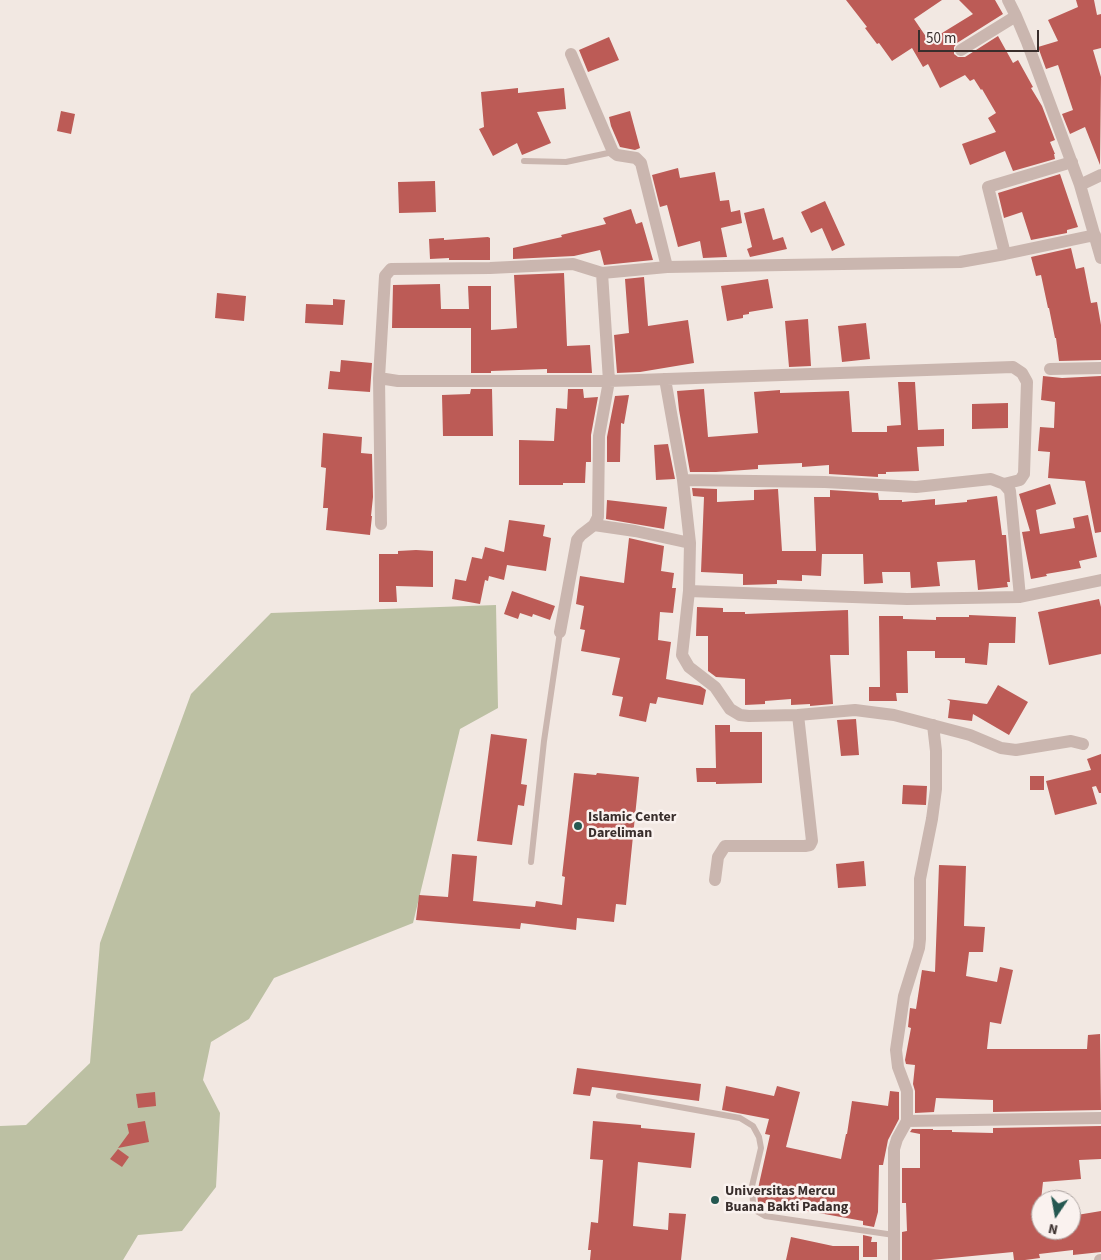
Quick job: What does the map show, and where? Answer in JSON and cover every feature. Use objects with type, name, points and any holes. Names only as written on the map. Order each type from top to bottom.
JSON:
[{"type":"street","points":[[1008,0],[1016,16],[1072,162],[1101,258]]},
{"type":"street","points":[[961,50],[1016,16]]},
{"type":"street","points":[[572,54],[613,152],[617,155],[636,158],[641,163],[668,267]]},
{"type":"street","points":[[1004,254],[988,188],[1072,162]]},
{"type":"street","points":[[1080,185],[1101,175]]},
{"type":"street","points":[[382,524],[379,378],[385,276],[391,269],[490,268],[572,264],[602,273],[668,267],[960,262],[1095,235]]},
{"type":"street","points":[[560,632],[577,540],[594,525],[598,517],[599,436],[609,381],[602,273]]},
{"type":"street","points":[[379,378],[398,381],[609,381],[1013,367],[1022,373],[1027,382],[1024,474],[1020,480],[1004,484]]},
{"type":"street","points":[[1050,369],[1101,368]]},
{"type":"street","points":[[665,379],[683,480],[690,543],[682,655],[689,667],[715,687],[730,709],[740,715],[798,715],[855,710],[894,715],[970,735],[1001,748],[1016,750],[1072,741],[1083,744]]},
{"type":"street","points":[[683,480],[825,482],[916,487],[991,479],[1004,484],[1010,491],[1020,597]]},
{"type":"street","points":[[594,525],[635,531],[690,543]]},
{"type":"street","points":[[688,591],[907,599],[1020,597],[1101,580]]},
{"type":"street","points":[[715,880],[718,857],[725,846],[810,845],[812,841],[798,715]]},
{"type":"street","points":[[894,1260],[894,1150],[897,1139],[907,1121],[907,1091],[898,1067],[896,1050],[904,996],[920,939],[920,879],[936,789],[936,751],[932,725]]},
{"type":"street","points":[[907,1121],[1101,1118]]},
{"type":"lane","points":[[524,161],[566,162],[613,152]]},
{"type":"lane","points":[[531,862],[544,741],[560,632]]},
{"type":"lane","points":[[619,1096],[740,1118],[753,1126],[760,1137],[761,1148],[752,1186],[753,1203],[758,1212],[765,1216],[894,1235]]},
{"type":"green space","points":[[496,605],[498,708],[460,729],[413,923],[274,978],[249,1019],[211,1042],[203,1080],[220,1113],[216,1187],[182,1231],[138,1235],[123,1260],[0,1260],[0,1126],[26,1125],[90,1063],[100,943],[191,694],[271,613]]},
{"type":"building","points":[[846,0],[942,0],[914,19],[929,41],[973,14],[959,0],[995,0],[1003,14],[957,43],[954,47],[954,54],[958,57],[965,57],[998,36],[1013,63],[1018,60],[1042,106],[1055,140],[1050,142],[1055,159],[1013,171],[1005,151],[970,165],[962,144],[996,132],[988,118],[996,113],[982,89],[974,79],[970,81],[965,75],[940,88],[928,64],[923,67],[912,48],[892,61],[879,43],[877,44],[865,28],[867,27]]},
{"type":"building","points":[[1076,0],[1094,0],[1097,15],[1101,14],[1101,48],[1093,50],[1101,77],[1100,165],[1085,127],[1070,134],[1062,114],[1073,110],[1058,65],[1046,69],[1038,47],[1058,41],[1048,20],[1078,7]]},
{"type":"building","points":[[609,37],[619,60],[588,72],[579,50]]},
{"type":"building","points":[[518,88],[518,93],[564,88],[566,109],[537,112],[551,143],[522,155],[517,143],[493,156],[479,129],[484,127],[481,92]]},
{"type":"building","points":[[61,111],[75,114],[71,134],[57,131]]},
{"type":"building","points":[[630,111],[640,148],[635,150],[620,147],[609,117]]},
{"type":"building","points":[[678,168],[680,178],[715,172],[720,201],[729,200],[731,212],[740,210],[742,223],[721,228],[727,257],[703,258],[700,241],[678,247],[667,205],[660,207],[652,175]]},
{"type":"building","points":[[1060,174],[1078,227],[1067,230],[1067,233],[1031,240],[1022,212],[1004,218],[998,193]]},
{"type":"building","points":[[435,181],[436,212],[399,213],[398,182]]},
{"type":"building","points":[[825,201],[845,245],[832,251],[822,228],[811,233],[801,212]]},
{"type":"building","points":[[764,208],[773,240],[783,237],[787,249],[750,257],[747,249],[752,247],[744,213]]},
{"type":"building","points":[[631,209],[636,224],[642,222],[653,260],[604,265],[600,250],[574,256],[513,259],[513,248],[562,237],[561,235],[606,224],[603,218]]},
{"type":"building","points":[[444,238],[444,240],[490,238],[490,260],[430,259],[429,239]]},
{"type":"building","points":[[1071,248],[1076,269],[1084,267],[1091,303],[1097,302],[1101,325],[1101,360],[1059,361],[1056,338],[1041,275],[1036,276],[1031,257]]},
{"type":"building","points":[[564,273],[567,346],[590,345],[592,373],[547,373],[547,369],[471,373],[471,328],[392,328],[393,285],[440,284],[441,309],[469,309],[468,286],[491,286],[491,330],[517,328],[514,275]]},
{"type":"building","points":[[644,277],[648,326],[688,320],[694,363],[640,372],[617,373],[614,335],[629,333],[625,279]]},
{"type":"building","points":[[768,279],[773,308],[749,312],[749,314],[743,315],[743,318],[727,321],[721,286]]},
{"type":"building","points":[[217,293],[246,296],[244,321],[215,318]]},
{"type":"building","points":[[333,299],[345,300],[343,325],[305,323],[306,304],[333,305]]},
{"type":"building","points":[[808,319],[811,366],[789,367],[785,321]]},
{"type":"building","points":[[866,323],[870,359],[842,362],[838,326]]},
{"type":"building","points":[[341,360],[372,363],[370,392],[328,389],[330,371],[340,372]]},
{"type":"building","points":[[1043,376],[1062,378],[1101,376],[1101,532],[1095,533],[1085,481],[1048,478],[1050,452],[1038,451],[1040,427],[1054,428],[1055,402],[1041,400]]},
{"type":"building","points":[[898,382],[915,382],[918,430],[944,429],[944,446],[917,447],[919,471],[886,472],[886,474],[878,474],[878,477],[829,474],[829,465],[802,467],[802,463],[758,465],[758,469],[690,472],[677,391],[704,389],[708,437],[758,433],[754,392],[780,390],[780,393],[849,391],[852,432],[887,432],[887,426],[901,425]]},
{"type":"building","points":[[471,389],[492,389],[493,436],[443,436],[442,395],[470,394]]},
{"type":"building","points":[[568,389],[583,389],[584,398],[598,397],[591,435],[591,462],[586,462],[585,483],[519,485],[519,440],[554,441],[556,408],[567,409]]},
{"type":"building","points":[[629,395],[624,424],[621,423],[620,462],[607,462],[607,437],[615,396]]},
{"type":"building","points":[[1008,403],[1008,428],[972,429],[972,404]]},
{"type":"building","points":[[323,433],[362,437],[361,453],[372,454],[373,497],[370,535],[326,530],[328,508],[323,508],[326,468],[321,467]]},
{"type":"building","points":[[668,444],[675,479],[656,480],[654,445]]},
{"type":"building","points":[[1050,484],[1056,504],[1036,510],[1040,534],[1075,528],[1073,518],[1088,515],[1097,557],[1079,561],[1081,568],[1046,574],[1047,576],[1031,579],[1022,532],[1030,531],[1019,494]]},
{"type":"building","points":[[692,488],[717,489],[717,502],[754,500],[754,490],[778,489],[782,551],[816,551],[814,497],[830,497],[830,490],[878,493],[879,500],[902,500],[902,502],[935,499],[935,505],[967,502],[967,500],[997,496],[1002,535],[1006,535],[1010,582],[1007,582],[1008,587],[978,590],[975,560],[937,562],[940,586],[911,588],[910,572],[882,572],[883,583],[864,584],[863,554],[822,554],[821,576],[802,575],[802,581],[777,580],[777,584],[743,585],[743,574],[701,572],[704,497],[693,496]]},
{"type":"building","points":[[607,500],[667,507],[664,529],[606,519]]},
{"type":"building","points":[[509,520],[545,525],[543,536],[551,538],[546,571],[507,565],[504,580],[489,576],[488,581],[485,580],[480,604],[452,599],[455,579],[466,581],[472,557],[482,559],[485,547],[504,552]]},
{"type":"building","points":[[629,538],[664,546],[661,571],[674,573],[672,588],[676,588],[673,613],[660,612],[658,640],[671,642],[666,679],[700,686],[706,690],[703,705],[658,697],[656,704],[650,703],[646,722],[619,716],[623,697],[612,695],[620,658],[581,651],[585,630],[580,629],[584,606],[576,604],[580,576],[624,583]]},
{"type":"building","points":[[398,551],[433,551],[433,587],[396,586],[397,602],[379,602],[379,554],[398,554]]},
{"type":"building","points":[[512,591],[555,606],[550,620],[533,614],[532,617],[520,613],[518,619],[504,614]]},
{"type":"building","points":[[1099,599],[1101,607],[1101,654],[1049,665],[1038,612]]},
{"type":"building","points":[[697,607],[723,608],[723,612],[745,612],[745,614],[848,610],[849,655],[830,655],[833,704],[791,705],[791,699],[765,701],[765,704],[745,705],[745,679],[716,677],[708,671],[708,636],[696,636]]},
{"type":"building","points":[[969,615],[1016,617],[1015,643],[989,643],[987,665],[965,663],[965,658],[935,658],[935,651],[907,651],[908,693],[896,693],[897,701],[869,701],[869,687],[880,687],[879,616],[903,616],[903,619],[936,620],[936,617],[969,617]]},
{"type":"building","points":[[998,685],[1028,702],[1009,735],[973,714],[972,721],[948,718],[950,701],[947,699],[987,704]]},
{"type":"building","points":[[856,719],[859,755],[841,756],[837,720]]},
{"type":"building","points":[[715,725],[730,725],[730,732],[762,732],[762,783],[716,784],[716,782],[697,782],[696,768],[716,768]]},
{"type":"building","points":[[491,734],[527,739],[521,784],[527,785],[524,806],[518,805],[512,845],[477,841]]},
{"type":"building","points":[[1101,754],[1101,793],[1099,793],[1096,786],[1092,787],[1097,804],[1055,815],[1046,781],[1091,770],[1087,759]]},
{"type":"building","points":[[574,773],[639,777],[626,905],[616,904],[614,922],[577,918],[576,930],[521,923],[520,929],[416,920],[419,895],[448,897],[452,854],[477,856],[473,901],[535,907],[536,901],[562,905],[565,877],[562,876]]},
{"type":"building","points":[[1030,776],[1044,776],[1044,790],[1030,790]]},
{"type":"building","points":[[903,785],[927,786],[926,805],[902,804]]},
{"type":"building","points":[[864,861],[866,886],[838,888],[836,864]]},
{"type":"building","points":[[939,865],[966,866],[964,926],[985,927],[983,952],[969,952],[966,976],[997,982],[1000,967],[1013,970],[1001,1024],[990,1022],[987,1049],[1087,1049],[1088,1035],[1100,1034],[1101,1110],[993,1112],[993,1100],[936,1098],[934,1112],[915,1113],[915,1091],[913,1084],[915,1065],[906,1064],[905,1060],[911,1028],[908,1027],[910,1008],[916,1009],[922,970],[935,972]]},
{"type":"building","points":[[577,1068],[701,1084],[699,1101],[592,1087],[590,1096],[573,1094]]},
{"type":"building","points":[[726,1086],[774,1096],[777,1086],[800,1092],[786,1147],[841,1159],[852,1101],[888,1106],[890,1091],[899,1092],[899,1119],[888,1140],[883,1165],[879,1165],[878,1212],[874,1227],[863,1225],[863,1221],[758,1202],[757,1193],[770,1135],[765,1134],[769,1119],[722,1110]]},
{"type":"building","points":[[155,1092],[156,1106],[138,1108],[136,1094]]},
{"type":"building","points":[[145,1121],[149,1142],[118,1148],[129,1133],[127,1124]]},
{"type":"building","points":[[593,1121],[641,1125],[641,1128],[695,1133],[691,1168],[638,1162],[633,1226],[668,1230],[669,1213],[686,1214],[681,1260],[590,1260],[591,1250],[588,1250],[591,1222],[598,1223],[603,1160],[590,1159]]},
{"type":"building","points":[[1101,1126],[1101,1159],[1079,1160],[1081,1179],[1043,1182],[1042,1190],[1031,1190],[1031,1240],[1081,1240],[1081,1214],[1101,1211],[1101,1252],[1073,1255],[1073,1250],[1039,1254],[1040,1258],[1025,1260],[1014,1260],[1013,1252],[931,1260],[902,1260],[902,1232],[907,1231],[906,1203],[902,1203],[902,1168],[920,1168],[920,1134],[910,1132],[912,1129],[993,1133],[993,1128]]},
{"type":"building","points":[[118,1149],[129,1157],[122,1167],[110,1159]]},
{"type":"building","points":[[863,1235],[872,1237],[871,1242],[877,1242],[877,1257],[863,1257]]},
{"type":"building","points":[[791,1237],[833,1246],[859,1246],[859,1260],[786,1260]]},
{"type":"place","name":"Islamic Center Dareliman","points":[[578,826]]},
{"type":"place","name":"Universitas Mercu Buana Bakti Padang","points":[[715,1200]]}]
